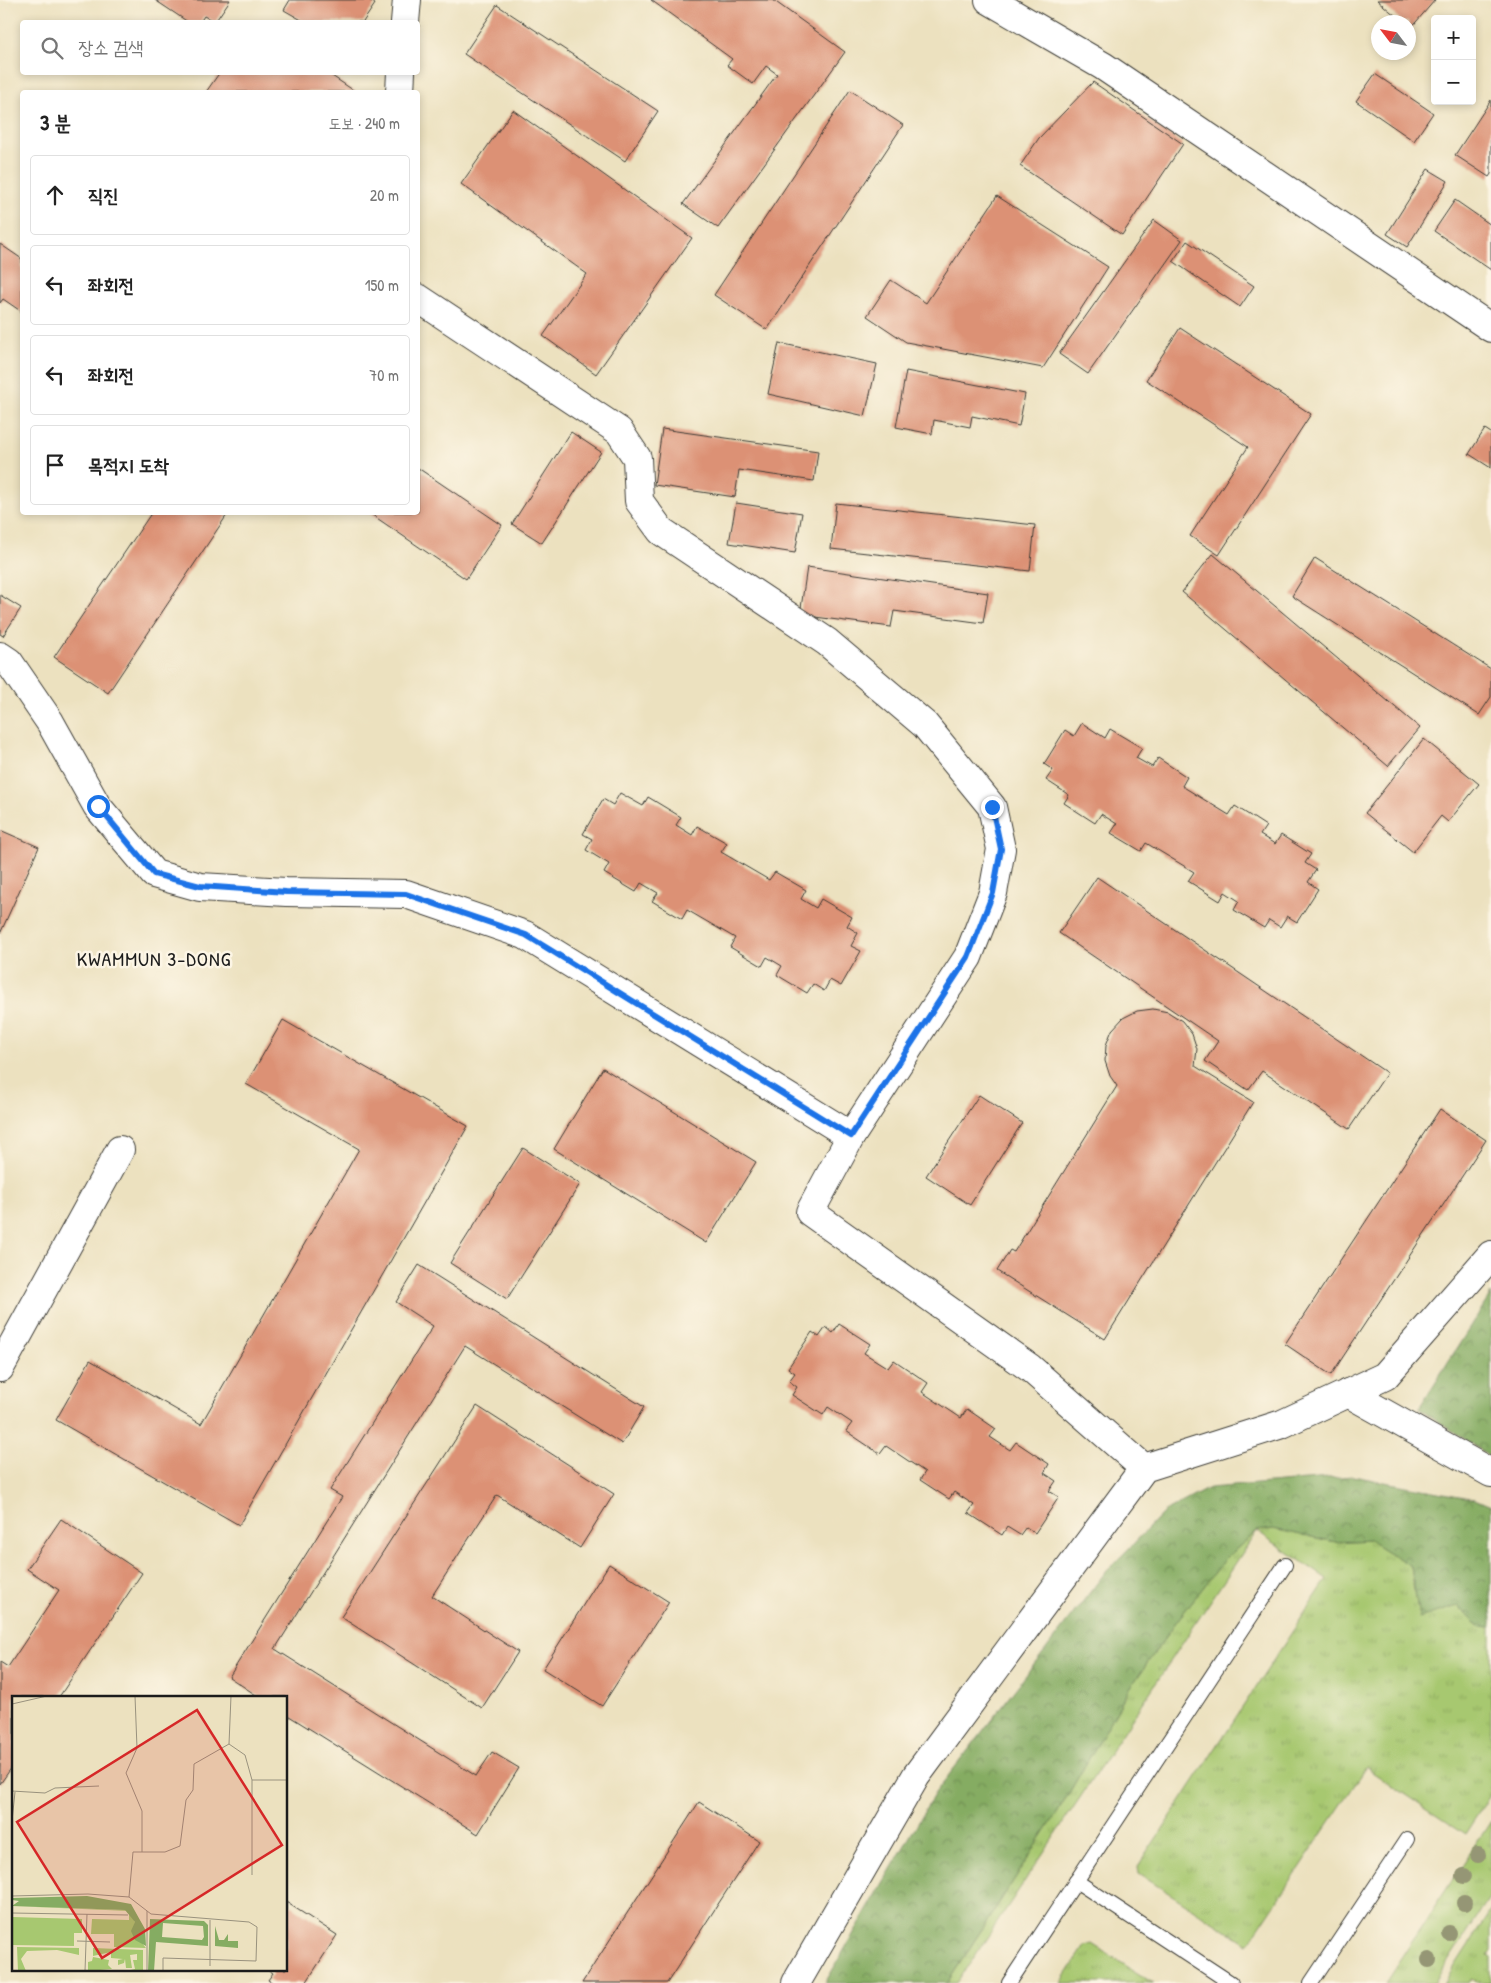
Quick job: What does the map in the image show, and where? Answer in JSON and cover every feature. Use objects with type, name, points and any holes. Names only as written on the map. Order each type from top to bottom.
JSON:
[{"type":"street","points":[[405,20],[407,0]]},
{"type":"street","points":[[989,0],[1103,66],[1491,328]]},
{"type":"street","points":[[400,90],[401,75]]},
{"type":"street","points":[[420,299],[619,431],[637,458],[639,501],[660,532],[827,642],[926,725],[992,807],[1001,849],[993,893],[968,957],[851,1136],[810,1212],[1030,1368],[1144,1468]]},
{"type":"street","points":[[0,656],[9,662],[50,722],[98,806],[154,874],[200,886],[286,892],[406,894],[526,935],[851,1136]]},
{"type":"street","points":[[0,1368],[120,1150]]},
{"type":"street","points":[[796,1983],[916,1776],[1144,1468],[1282,1424],[1385,1376],[1491,1255]]},
{"type":"street","points":[[1348,1393],[1491,1473]]},
{"type":"lane","points":[[1009,1983],[1285,1565]]},
{"type":"lane","points":[[1311,1983],[1407,1839]]},
{"type":"lane","points":[[1076,1881],[1231,1983]]},
{"type":"green space","points":[[1491,1294],[1491,1457],[1419,1408]]},
{"type":"green space","points":[[1353,1476],[1475,1499],[1491,1506],[1491,1628],[1480,1627],[1458,1606],[1419,1618],[1411,1566],[1369,1540],[1336,1542],[1273,1529],[1257,1531],[1227,1557],[1176,1622],[1130,1688],[1058,1812],[947,1983],[825,1983],[935,1793],[1104,1574],[1164,1512],[1209,1488]]},
{"type":"green space","points":[[1273,1529],[1336,1542],[1369,1540],[1411,1566],[1414,1591],[1458,1606],[1480,1627],[1491,1628],[1491,1794],[1465,1834],[1366,1768],[1248,1944],[1139,1874],[1138,1866],[1327,1579],[1257,1531]]},
{"type":"green space","points":[[1257,1531],[957,1983],[947,1983],[1058,1812],[1130,1688],[1176,1622],[1227,1557]]},
{"type":"green space","points":[[1491,1821],[1491,1895],[1434,1983],[1385,1983]]},
{"type":"green space","points":[[1491,1910],[1491,1950],[1488,1955],[1491,1957],[1491,1983],[1478,1983],[1472,1979],[1469,1983],[1444,1983]]},
{"type":"green space","points":[[1092,1944],[1153,1983],[1061,1983],[1085,1946]]},
{"type":"building","points":[[155,0],[230,0],[216,20],[211,20],[204,16],[201,20],[185,20]]},
{"type":"building","points":[[290,0],[369,0],[375,4],[364,20],[302,20],[284,10]]},
{"type":"building","points":[[651,0],[773,0],[845,52],[718,228],[683,204],[777,74],[766,66],[753,84],[727,65],[732,59]]},
{"type":"building","points":[[1377,0],[1435,0],[1416,22],[1416,15],[1395,15]]},
{"type":"building","points":[[497,5],[658,111],[625,161],[464,54]]},
{"type":"building","points":[[1375,74],[1433,113],[1414,141],[1356,101]]},
{"type":"building","points":[[218,75],[330,75],[353,90],[207,90]]},
{"type":"building","points":[[1093,82],[1183,144],[1122,235],[1020,166],[1039,138]]},
{"type":"building","points":[[850,90],[903,125],[767,330],[714,295]]},
{"type":"building","points":[[1491,100],[1491,174],[1489,177],[1455,155]]},
{"type":"building","points":[[513,110],[692,238],[596,374],[543,336],[587,274],[461,184]]},
{"type":"building","points":[[1428,169],[1448,181],[1407,247],[1387,234]]},
{"type":"building","points":[[997,196],[1108,267],[1043,368],[906,342],[867,316],[891,280],[926,303]]},
{"type":"building","points":[[1455,200],[1491,225],[1491,270],[1434,231]]},
{"type":"building","points":[[1154,220],[1182,240],[1088,374],[1059,354]]},
{"type":"building","points":[[1187,241],[1254,286],[1240,307],[1173,261]]},
{"type":"building","points":[[0,244],[20,258],[20,311],[3,299],[0,303]]},
{"type":"building","points":[[1180,328],[1311,414],[1219,555],[1190,536],[1248,447],[1146,380]]},
{"type":"building","points":[[779,343],[877,364],[865,416],[768,394]]},
{"type":"building","points":[[906,371],[1025,394],[1019,426],[972,416],[970,427],[934,420],[932,434],[896,427]]},
{"type":"building","points":[[662,429],[818,451],[814,481],[739,470],[735,497],[654,485]]},
{"type":"building","points":[[1485,429],[1491,433],[1491,468],[1469,454]]},
{"type":"building","points":[[571,432],[601,452],[542,543],[512,524]]},
{"type":"building","points":[[420,469],[502,525],[466,579],[372,515],[420,515]]},
{"type":"building","points":[[736,503],[802,513],[795,553],[729,543]]},
{"type":"building","points":[[836,503],[1035,525],[1030,571],[831,549]]},
{"type":"building","points":[[150,515],[227,515],[108,693],[54,657]]},
{"type":"building","points":[[1213,554],[1420,728],[1388,766],[1182,592]]},
{"type":"building","points":[[1315,558],[1491,669],[1491,697],[1479,715],[1292,596]]},
{"type":"building","points":[[807,567],[988,593],[983,623],[894,611],[891,627],[800,615]]},
{"type":"building","points":[[0,595],[21,608],[3,636],[0,634]]},
{"type":"building","points":[[1082,723],[1105,738],[1110,729],[1142,748],[1136,758],[1152,767],[1158,758],[1187,777],[1182,786],[1229,815],[1235,806],[1266,826],[1260,835],[1275,844],[1281,835],[1311,854],[1305,863],[1316,870],[1308,882],[1318,889],[1297,922],[1287,916],[1280,927],[1269,920],[1264,928],[1234,910],[1239,901],[1225,892],[1220,901],[1188,881],[1194,872],[1146,843],[1141,851],[1111,833],[1117,824],[1101,814],[1095,823],[1064,803],[1069,795],[1046,780],[1053,770],[1044,764],[1065,730],[1074,736]]},
{"type":"building","points":[[1424,739],[1479,784],[1448,822],[1441,816],[1413,852],[1365,813]]},
{"type":"building","points":[[620,793],[643,806],[648,797],[681,817],[676,825],[692,835],[697,826],[727,843],[721,852],[769,880],[775,872],[806,890],[801,899],[816,908],[821,899],[852,917],[847,926],[858,933],[851,946],[861,951],[841,986],[830,980],[824,991],[813,984],[807,993],[777,975],[782,966],[767,957],[762,966],[730,947],[735,938],[687,910],[682,919],[652,901],[658,893],[641,883],[636,892],[604,873],[609,864],[586,850],[592,839],[583,834],[603,799],[613,805]]},
{"type":"building","points":[[0,830],[39,847],[0,934]]},
{"type":"building","points":[[1097,877],[1387,1073],[1349,1129],[1262,1071],[1248,1090],[1205,1061],[1218,1041],[1059,933]]},
{"type":"building","points":[[1153,1009],[1168,1012],[1182,1021],[1192,1034],[1197,1049],[1195,1066],[1253,1102],[1105,1339],[997,1271],[1010,1250],[1014,1252],[1117,1086],[1110,1076],[1105,1061],[1106,1045],[1112,1030],[1123,1018],[1137,1011]]},
{"type":"building","points":[[283,1020],[468,1126],[239,1525],[56,1420],[90,1360],[201,1424],[359,1149],[246,1084]]},
{"type":"building","points":[[603,1068],[756,1162],[706,1243],[554,1149]]},
{"type":"building","points":[[979,1095],[1022,1123],[970,1205],[926,1176]]},
{"type":"building","points":[[1440,1109],[1486,1140],[1331,1375],[1285,1344]]},
{"type":"building","points":[[523,1148],[580,1184],[507,1299],[450,1263]]},
{"type":"building","points":[[419,1265],[644,1407],[622,1444],[465,1346],[275,1649],[476,1776],[492,1752],[519,1768],[478,1834],[288,1715],[288,1696],[258,1696],[229,1677],[342,1497],[330,1490],[433,1326],[396,1302]]},
{"type":"building","points":[[839,1324],[870,1344],[864,1353],[888,1368],[894,1360],[928,1383],[922,1392],[961,1418],[967,1409],[996,1429],[990,1437],[1010,1450],[1016,1442],[1049,1464],[1044,1473],[1056,1481],[1049,1491],[1059,1497],[1035,1533],[1026,1527],[1020,1535],[1007,1527],[1002,1535],[968,1513],[974,1505],[954,1492],[949,1499],[920,1480],[925,1472],[886,1446],[880,1454],[846,1431],[852,1423],[828,1407],[823,1415],[792,1395],[797,1387],[789,1381],[795,1373],[788,1368],[812,1332],[819,1337],[826,1327],[833,1333]]},
{"type":"building","points":[[477,1406],[614,1494],[580,1548],[497,1495],[432,1596],[518,1652],[482,1708],[341,1617]]},
{"type":"building","points":[[61,1519],[142,1573],[60,1696],[12,1696],[12,1767],[0,1784],[0,1662],[8,1667],[59,1590],[27,1569]]},
{"type":"building","points":[[609,1564],[669,1602],[602,1706],[543,1669]]},
{"type":"building","points":[[699,1802],[759,1841],[667,1983],[582,1983]]},
{"type":"building","points":[[288,1903],[337,1935],[306,1983],[273,1983],[268,1980],[273,1973],[268,1970],[288,1970]]},
{"type":"district","name":"KWAMMUN 3-DONG","points":[[154,958]]},
{"type":"route","points":[[98,806],[154,874],[200,886],[286,892],[406,894],[526,935],[851,1136],[968,957],[993,893],[1001,849],[992,807]]}]
